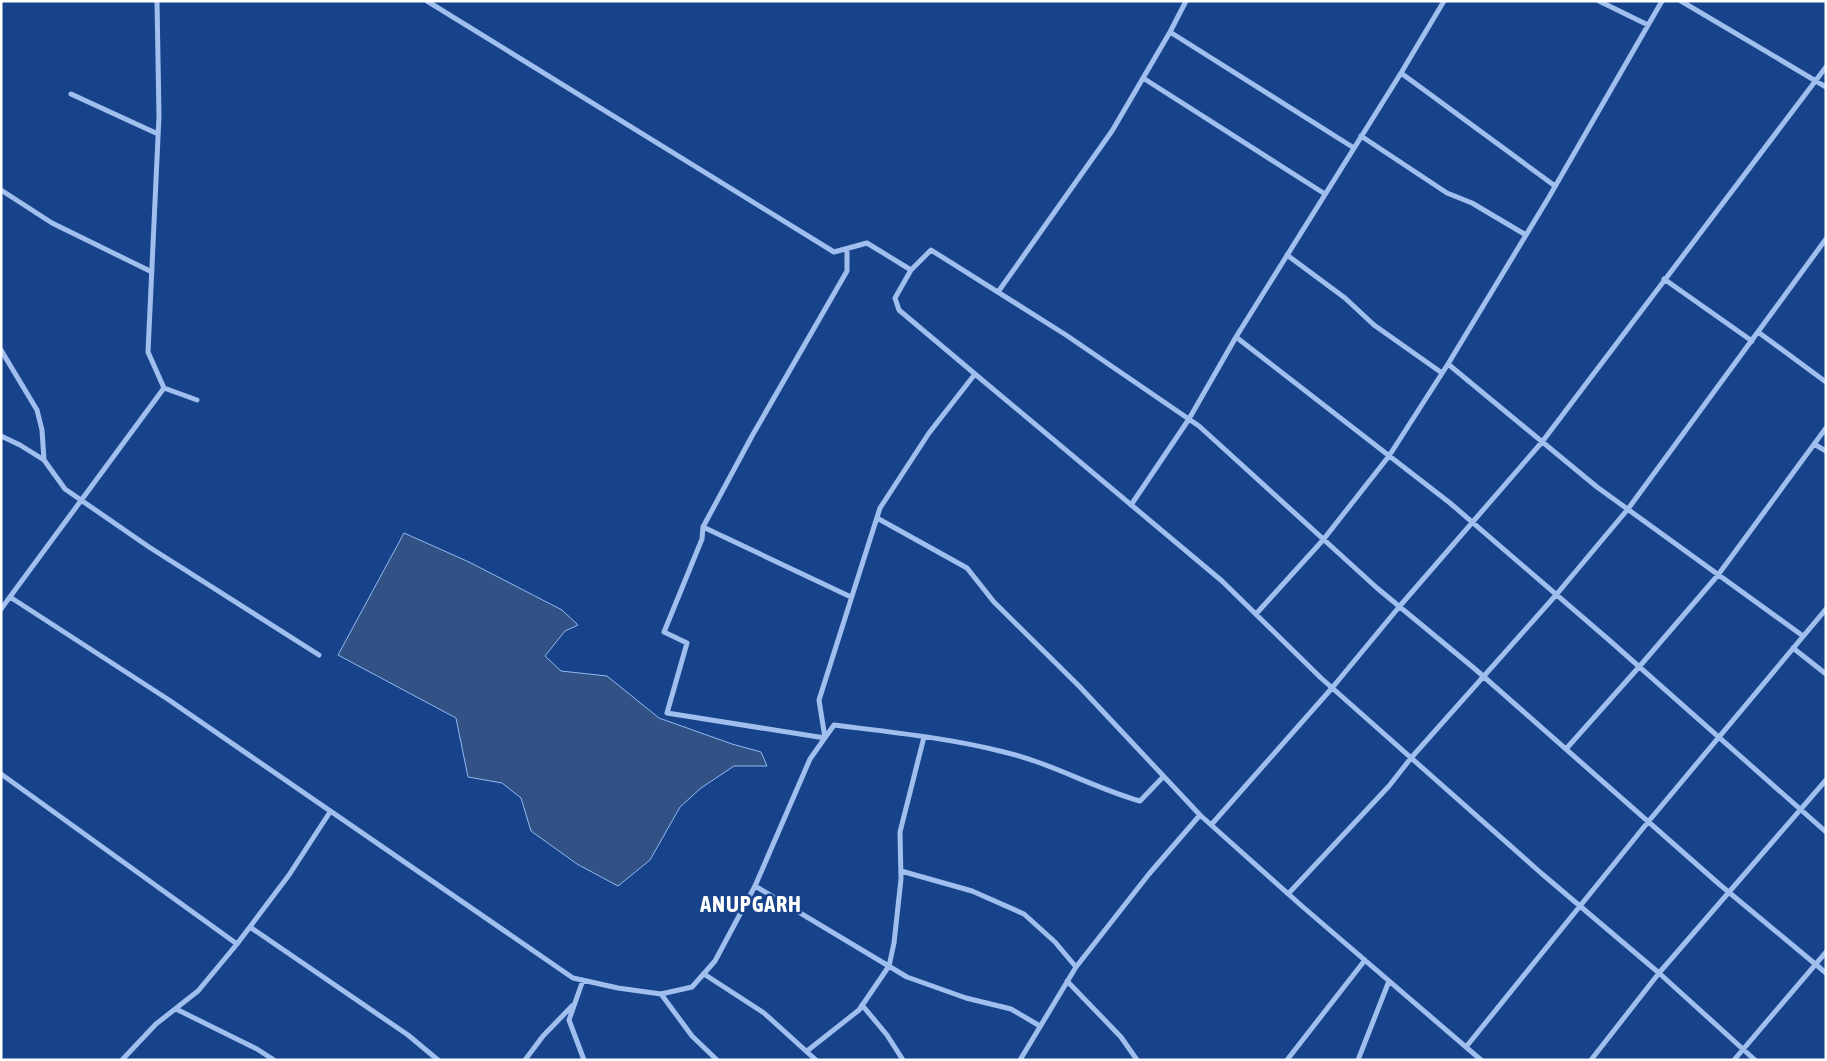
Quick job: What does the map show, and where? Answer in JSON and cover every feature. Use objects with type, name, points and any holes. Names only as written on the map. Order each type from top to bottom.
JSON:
[{"type":"street","points":[[157,1],[158,134],[148,352],[164,388],[197,400]]},
{"type":"street","points":[[427,1],[834,252],[867,243],[911,270]]},
{"type":"street","points":[[998,292],[1112,131],[1186,1]]},
{"type":"street","points":[[1131,505],[1189,419],[1236,337],[1444,1]]},
{"type":"street","points":[[1599,1],[1648,25]]},
{"type":"street","points":[[1256,614],[1324,540],[1389,456],[1448,364],[1556,186],[1662,1]]},
{"type":"street","points":[[1681,1],[1826,87]]},
{"type":"street","points":[[1170,32],[1354,148]]},
{"type":"street","points":[[1211,825],[1332,688],[1399,607],[1542,442],[1826,67]]},
{"type":"street","points":[[1401,73],[1556,186]]},
{"type":"street","points":[[1143,78],[1325,194]]},
{"type":"street","points":[[71,94],[158,134]]},
{"type":"street","points":[[1361,136],[1447,193],[1472,203],[1526,235]]},
{"type":"street","points":[[1,190],[52,223],[152,272]]},
{"type":"street","points":[[1288,894],[1389,786],[1411,758],[1556,595],[1628,509],[1826,239]]},
{"type":"street","points":[[825,738],[666,713],[687,643],[664,632],[702,538],[703,527],[752,436],[847,271],[847,248]]},
{"type":"street","points":[[1755,1060],[1659,973],[1332,688],[1222,581],[899,310],[894,298],[911,270],[931,250],[1066,335],[1199,426],[1399,607],[1484,677],[1728,892],[1826,973]]},
{"type":"street","points":[[1287,255],[1345,298],[1374,325],[1442,373]]},
{"type":"street","points":[[1664,279],[1752,340]]},
{"type":"street","points":[[1758,332],[1826,382]]},
{"type":"street","points":[[1236,337],[1472,522],[1640,667],[1826,832]]},
{"type":"street","points":[[1,350],[36,410],[42,430],[44,460]]},
{"type":"street","points":[[1448,364],[1597,487],[1803,636]]},
{"type":"street","points":[[825,738],[819,700],[880,508],[929,433],[975,374]]},
{"type":"street","points":[[1,609],[3,603],[10,597],[164,388]]},
{"type":"street","points":[[1566,749],[1640,667],[1718,574],[1826,428]]},
{"type":"street","points":[[1,436],[44,460],[66,489],[149,547],[319,654]]},
{"type":"street","points":[[1814,444],[1826,451]]},
{"type":"street","points":[[877,518],[967,568],[994,602],[1079,686],[1200,815],[1288,894],[1481,1060]]},
{"type":"street","points":[[703,527],[851,596]]},
{"type":"street","points":[[10,597],[169,700],[573,978],[618,988],[661,994],[692,988],[715,961],[755,886],[810,758],[834,725],[924,737],[1005,752],[1061,771],[1112,794],[1140,801],[1163,777]]},
{"type":"street","points":[[1466,1047],[1648,822],[1826,609]]},
{"type":"street","points":[[1793,648],[1826,674]]},
{"type":"street","points":[[807,1052],[858,1010],[888,966],[894,943],[901,871],[900,832],[924,737]]},
{"type":"street","points":[[1,774],[237,944]]},
{"type":"street","points":[[1591,1060],[1659,973],[1826,780]]},
{"type":"street","points":[[122,1060],[156,1024],[198,991],[250,927],[330,812]]},
{"type":"street","points":[[1020,1060],[1076,967],[1149,874],[1200,815]]},
{"type":"street","points":[[901,871],[972,891],[1024,914],[1055,942],[1076,967]]},
{"type":"street","points":[[755,886],[908,977],[966,998],[1011,1009],[1040,1026]]},
{"type":"street","points":[[250,927],[408,1035],[438,1060]]},
{"type":"street","points":[[1734,1060],[1826,952]]},
{"type":"street","points":[[1287,1060],[1365,960]]},
{"type":"street","points":[[704,974],[764,1013],[816,1060]]},
{"type":"street","points":[[583,980],[569,1020],[584,1060]]},
{"type":"street","points":[[1358,1060],[1389,980]]},
{"type":"street","points":[[1067,981],[1121,1037],[1137,1060]]},
{"type":"street","points":[[661,994],[692,1036],[718,1060]]},
{"type":"street","points":[[525,1060],[543,1036],[574,1003]]},
{"type":"street","points":[[862,1005],[887,1034],[903,1060]]},
{"type":"street","points":[[176,1009],[257,1049],[274,1060]]},
{"type":"water","points":[[404,533],[469,562],[562,610],[578,625],[565,631],[545,656],[561,671],[607,676],[659,718],[732,744],[761,752],[767,766],[734,766],[701,788],[680,807],[650,860],[618,886],[577,864],[531,831],[521,798],[502,783],[468,777],[456,718],[338,655]]},
{"type":"district","name":"ANUPGARH","points":[[751,904]]}]
